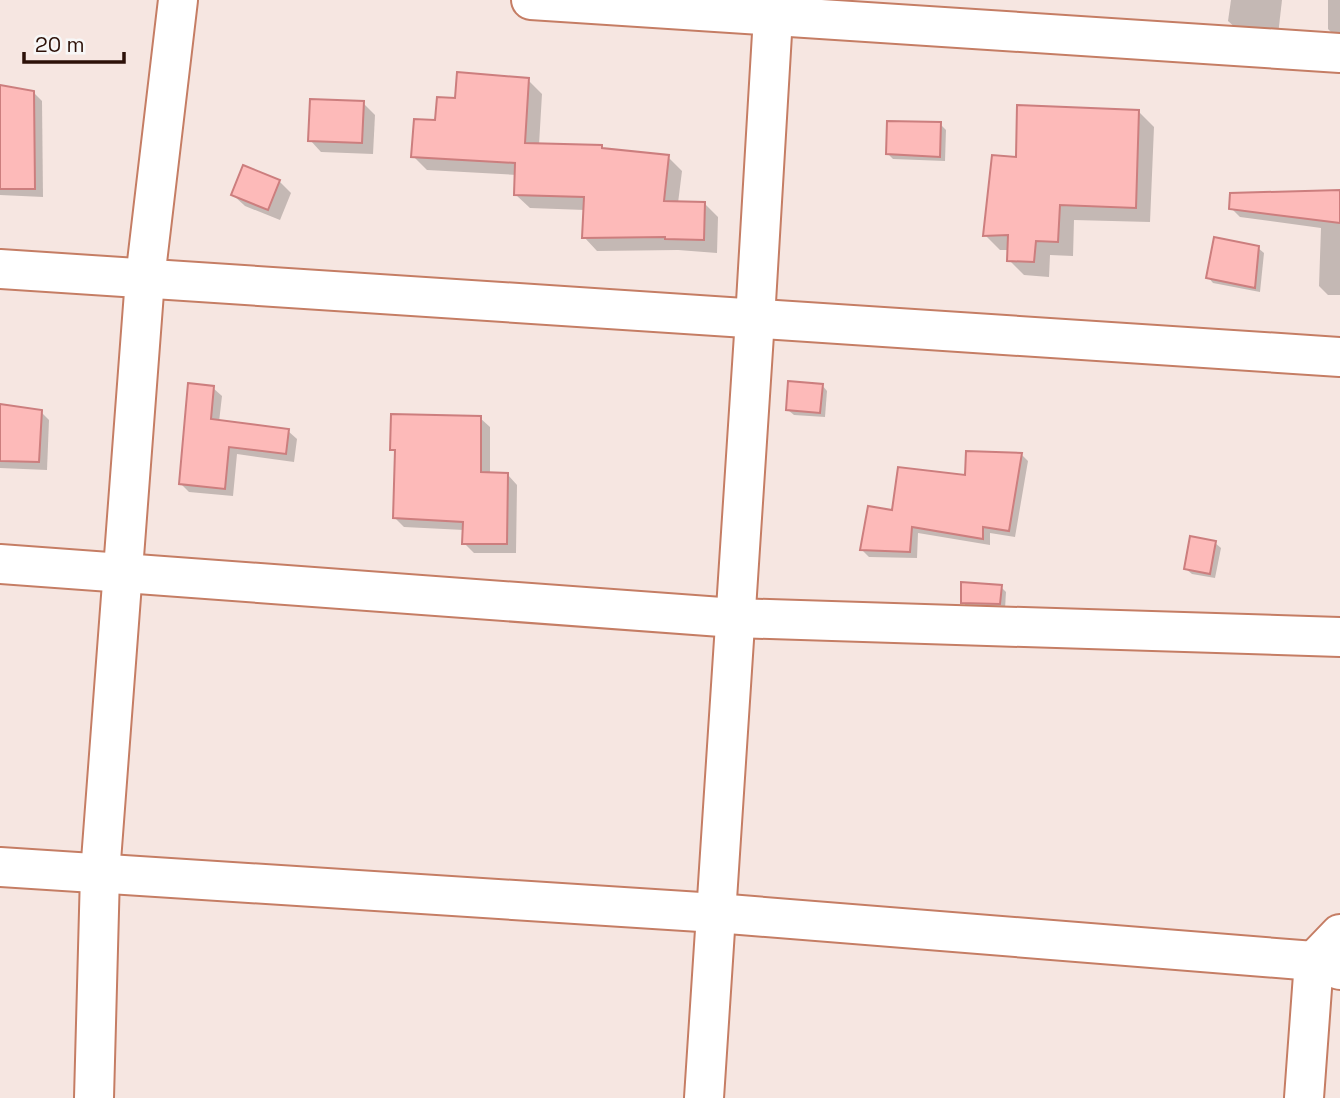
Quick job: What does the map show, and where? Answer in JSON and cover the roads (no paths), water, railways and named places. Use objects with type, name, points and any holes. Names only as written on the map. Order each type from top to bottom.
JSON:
[{"type":"street","points":[[94,1098],[100,874],[145,279],[178,0]]},
{"type":"street","points":[[531,0],[773,8],[1340,53]]},
{"type":"street","points":[[704,1098],[773,8]]},
{"type":"street","points":[[0,269],[1340,357]]},
{"type":"street","points":[[0,564],[736,618],[1340,637]]},
{"type":"street","points":[[0,867],[716,913],[1327,965]]},
{"type":"street","points":[[1304,1098],[1327,965],[1340,934]]}]
